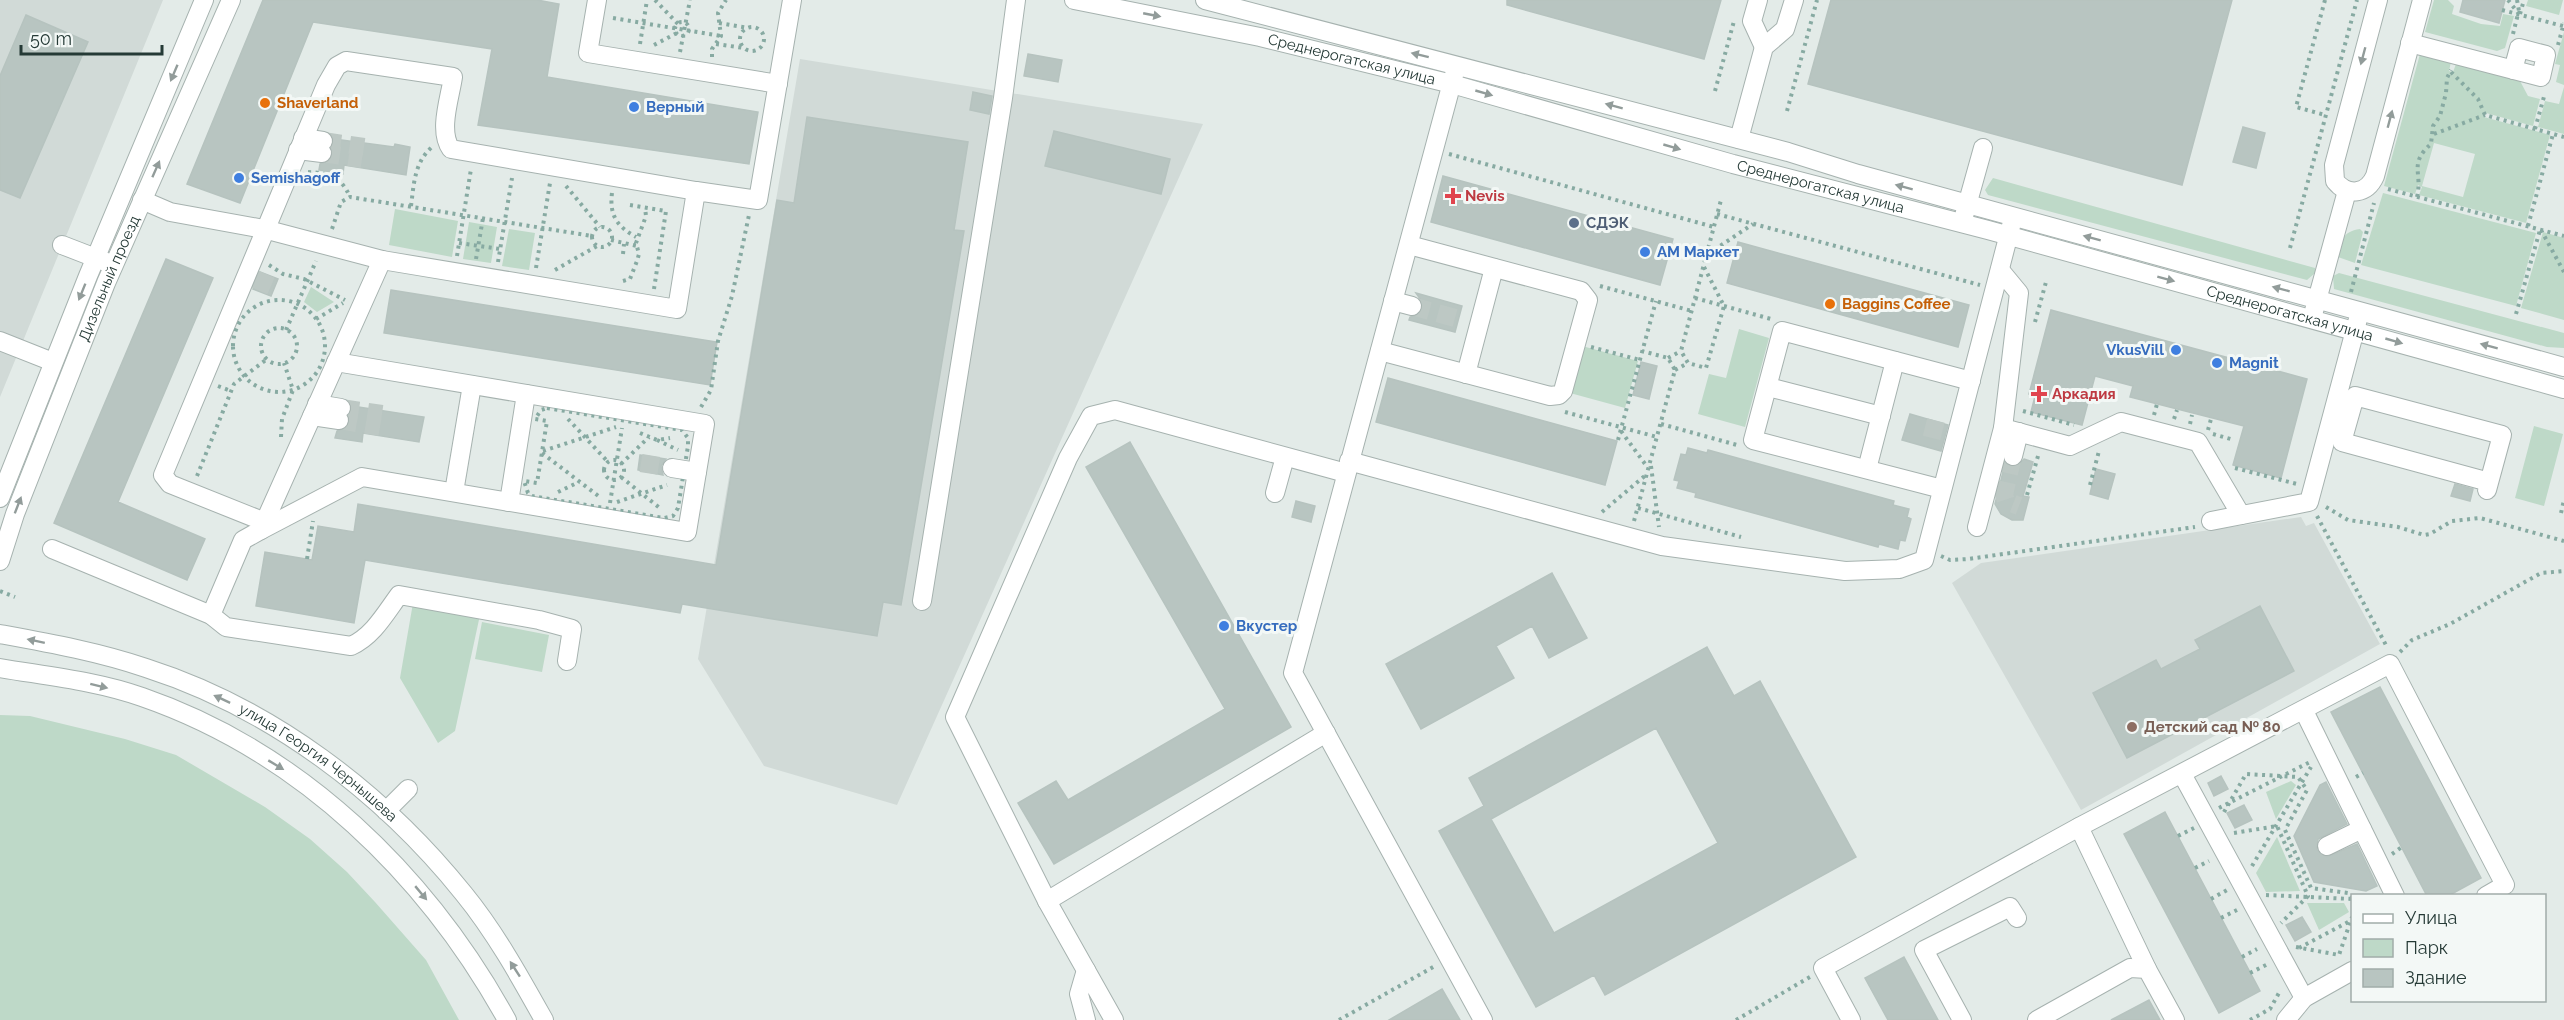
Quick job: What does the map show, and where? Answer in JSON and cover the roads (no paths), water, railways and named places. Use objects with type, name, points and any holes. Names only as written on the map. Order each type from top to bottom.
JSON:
[{"type":"street","name":"Дизельный проезд","points":[[0,498],[53,362],[204,0]]},
{"type":"street","name":"Дизельный проезд","points":[[0,561],[15,514],[114,265],[231,0]]},
{"type":"street","points":[[597,0],[588,53],[638,57],[678,67],[778,84]]},
{"type":"street","points":[[263,526],[166,482],[163,475],[250,277],[264,229],[337,66],[346,61],[453,77],[444,132],[450,150],[758,200],[792,0]]},
{"type":"street","points":[[922,601],[1002,110],[1016,0]]},
{"type":"street","name":"Среднерогатская улица","points":[[1074,0],[1260,37],[1452,84],[1781,177],[1962,223],[2564,389]]},
{"type":"street","name":"Среднерогатская улица","points":[[1205,0],[1739,139],[2564,367]]},
{"type":"street","points":[[1758,0],[1752,21],[1764,47]]},
{"type":"street","points":[[1739,139],[1764,47],[1785,29],[1794,0]]},
{"type":"street","points":[[2378,0],[2334,165],[2336,181],[2346,191],[2354,192],[2366,188],[2375,176],[2422,0]]},
{"type":"street","points":[[2410,43],[2453,63],[2513,70],[2543,84]]},
{"type":"street","points":[[1456,64],[1293,673],[1483,1020]]},
{"type":"street","points":[[301,144],[322,147]]},
{"type":"street","points":[[1962,223],[1983,148]]},
{"type":"street","points":[[142,200],[170,212],[264,229],[382,260],[455,268],[677,309],[696,191]]},
{"type":"street","points":[[2312,319],[2346,191]]},
{"type":"street","points":[[1114,1020],[1047,900],[955,717],[1068,458],[1091,416],[1115,410],[1285,457],[1348,467],[1662,546],[1845,571],[1899,569],[1924,560],[1952,437],[1971,381],[2014,216]]},
{"type":"street","points":[[63,245],[114,265]]},
{"type":"street","points":[[1380,351],[1550,396],[1558,395],[1563,391],[1577,343],[1588,300],[1581,291],[1409,245]]},
{"type":"street","points":[[263,526],[315,410],[334,356],[382,260]]},
{"type":"street","points":[[1466,374],[1494,268]]},
{"type":"street","points":[[2000,270],[2019,293],[2011,430],[2013,456]]},
{"type":"street","points":[[1393,301],[1412,306]]},
{"type":"street","points":[[2211,521],[2294,507],[2306,495],[2361,311]]},
{"type":"street","points":[[1942,489],[1753,440],[1782,331],[1971,381]]},
{"type":"street","points":[[0,341],[53,362]]},
{"type":"street","points":[[211,615],[243,540],[263,526],[362,477],[509,502],[608,512],[687,532],[680,477],[705,424],[690,429],[624,418],[526,394],[471,385],[334,356]]},
{"type":"street","points":[[1867,469],[1895,361]]},
{"type":"street","points":[[454,492],[471,385]]},
{"type":"street","points":[[1776,389],[1881,416]]},
{"type":"street","points":[[509,502],[526,394]]},
{"type":"street","points":[[2355,396],[2502,435],[2488,486],[2342,442],[2355,396]]},
{"type":"street","points":[[315,410],[340,414]]},
{"type":"street","points":[[2011,430],[2070,446],[2121,422],[2198,442],[2241,515]]},
{"type":"street","points":[[1977,527],[2011,430]]},
{"type":"street","points":[[1275,494],[1285,457]]},
{"type":"street","points":[[52,549],[211,615],[226,627],[351,646],[372,632],[399,595],[572,628],[567,661]]},
{"type":"street","name":"улица Георгия Чернышева","points":[[0,634],[145,667],[227,701],[332,765],[386,811],[437,862],[465,895],[522,980],[544,1020]]},
{"type":"street","points":[[1851,1020],[1823,968],[2079,827],[2390,664],[2505,885],[2489,894]]},
{"type":"street","name":"улица Георгия Чернышева","points":[[0,668],[78,681],[141,696],[238,741],[287,771],[342,813],[398,866],[464,949],[507,1020]]},
{"type":"street","points":[[2304,711],[2394,894]]},
{"type":"street","points":[[1047,900],[1326,733]]},
{"type":"street","points":[[2182,774],[2304,998]]},
{"type":"street","points":[[386,811],[408,789]]},
{"type":"street","points":[[2079,827],[2147,969],[2175,1020]]},
{"type":"street","points":[[2329,850],[2364,833]]},
{"type":"street","points":[[1924,950],[2010,907],[2017,918]]},
{"type":"street","points":[[1910,920],[1962,1020]]},
{"type":"street","points":[[2037,1020],[2130,968],[2147,969]]},
{"type":"street","points":[[1086,970],[1079,994],[1086,1020]]},
{"type":"street","points":[[2286,1020],[2304,998],[2351,972]]},
{"type":"tunnel","points":[[323,141],[364,147]]},
{"type":"tunnel","points":[[322,153],[362,159]]},
{"type":"tunnel","points":[[255,279],[271,286]]},
{"type":"tunnel","points":[[1412,306],[1455,318]]},
{"type":"tunnel","points":[[341,408],[382,414]]},
{"type":"tunnel","points":[[339,420],[380,427]]},
{"type":"tunnel","points":[[1925,427],[1949,433]]},
{"type":"tunnel","points":[[2013,456],[2004,495],[2006,501],[2019,506]]},
{"type":"tunnel","points":[[641,463],[672,468]]},
{"type":"place","name":"Shaverland","points":[[265,103]]},
{"type":"place","name":"Верный","points":[[634,107]]},
{"type":"place","name":"Semishagoff","points":[[239,178]]},
{"type":"place","name":"Nevis","points":[[1453,196]]},
{"type":"place","name":"СДЭК","points":[[1574,223]]},
{"type":"place","name":"АМ Маркет","points":[[1645,252]]},
{"type":"place","name":"Baggins Coffee","points":[[1830,304]]},
{"type":"place","name":"VkusVill","points":[[2176,350]]},
{"type":"place","name":"Magnit","points":[[2217,363]]},
{"type":"place","name":"Аркадия","points":[[2039,394]]},
{"type":"place","name":"Вкустер","points":[[1224,626]]},
{"type":"place","name":"Детский сад № 80","points":[[2132,727]]}]
